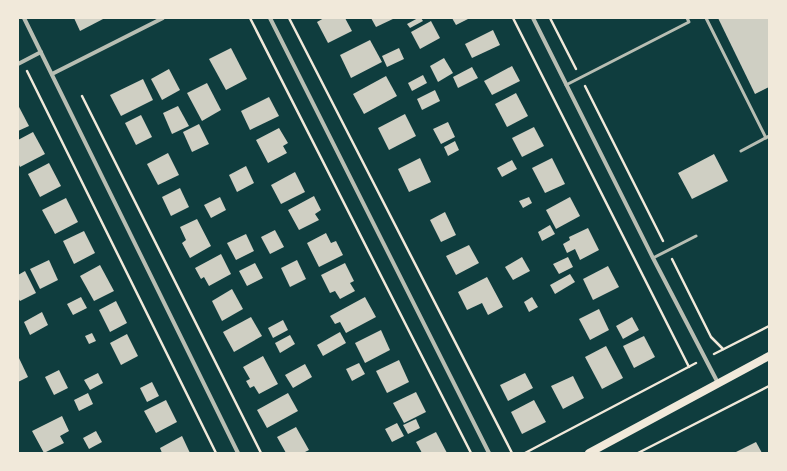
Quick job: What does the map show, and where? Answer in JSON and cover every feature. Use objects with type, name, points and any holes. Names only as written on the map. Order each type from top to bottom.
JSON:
[{"type":"main road","points":[[589,453],[769,356]]},
{"type":"street","points":[[24,18],[238,453]]},
{"type":"street","points":[[52,74],[163,18]]},
{"type":"street","points":[[270,18],[489,453]]},
{"type":"street","points":[[533,18],[718,384]]},
{"type":"street","points":[[20,63],[41,52]]},
{"type":"lane","points":[[566,85],[689,22],[687,18]]},
{"type":"lane","points":[[706,18],[767,137],[741,151]]},
{"type":"lane","points":[[653,258],[696,236]]},
{"type":"path","points":[[250,18],[471,453]]},
{"type":"path","points":[[289,18],[512,453]]},
{"type":"path","points":[[513,18],[689,367],[525,453]]},
{"type":"path","points":[[550,18],[711,337],[722,349],[769,326]]},
{"type":"path","points":[[20,63],[216,453]]},
{"type":"path","points":[[82,96],[260,453]]},
{"type":"path","points":[[638,453],[769,386]]},
{"type":"building","points":[[74,18],[105,18],[80,31]]},
{"type":"building","points":[[324,18],[345,18],[352,31],[328,43],[317,22]]},
{"type":"building","points":[[371,18],[395,18],[376,27]]},
{"type":"building","points":[[421,18],[423,21],[410,28],[407,24]]},
{"type":"building","points":[[452,18],[470,18],[456,25]]},
{"type":"building","points":[[718,18],[769,18],[769,87],[755,94]]},
{"type":"building","points":[[431,21],[440,38],[420,49],[411,32]]},
{"type":"building","points":[[493,30],[500,45],[472,58],[465,44]]},
{"type":"building","points":[[370,40],[382,62],[351,78],[340,55]]},
{"type":"building","points":[[231,48],[247,79],[226,90],[209,59]]},
{"type":"building","points":[[399,48],[404,59],[387,67],[382,56]]},
{"type":"building","points":[[444,58],[453,73],[438,82],[430,66]]},
{"type":"building","points":[[512,66],[520,81],[492,95],[484,81]]},
{"type":"building","points":[[472,67],[478,78],[458,88],[453,77]]},
{"type":"building","points":[[169,69],[180,90],[162,100],[151,79]]},
{"type":"building","points":[[423,75],[427,83],[412,91],[408,83]]},
{"type":"building","points":[[386,76],[397,96],[364,114],[353,94]]},
{"type":"building","points":[[143,79],[153,100],[121,116],[110,95]]},
{"type":"building","points":[[207,83],[221,110],[202,121],[187,93]]},
{"type":"building","points":[[435,90],[440,101],[422,110],[417,99]]},
{"type":"building","points":[[516,93],[528,116],[507,127],[495,104]]},
{"type":"building","points":[[269,97],[279,116],[250,130],[241,111]]},
{"type":"building","points":[[18,105],[29,126],[18,131]]},
{"type":"building","points":[[178,106],[189,126],[172,134],[163,113]]},
{"type":"building","points":[[405,114],[416,136],[389,150],[378,128]]},
{"type":"building","points":[[141,115],[152,137],[136,145],[125,123]]},
{"type":"building","points":[[448,122],[455,137],[441,144],[433,129]]},
{"type":"building","points":[[199,124],[209,144],[192,152],[183,132]]},
{"type":"building","points":[[534,127],[544,146],[522,157],[512,138]]},
{"type":"building","points":[[279,128],[288,143],[283,146],[287,153],[268,163],[256,140]]},
{"type":"building","points":[[33,132],[45,154],[20,167],[18,163],[18,140]]},
{"type":"building","points":[[455,141],[459,150],[448,156],[444,147]]},
{"type":"building","points":[[168,153],[179,175],[158,185],[147,164]]},
{"type":"building","points":[[714,154],[728,181],[692,199],[678,173]]},
{"type":"building","points":[[420,158],[431,182],[409,192],[398,169]]},
{"type":"building","points":[[552,158],[565,184],[545,193],[532,168]]},
{"type":"building","points":[[512,160],[517,169],[502,177],[497,168]]},
{"type":"building","points":[[49,163],[61,186],[40,197],[28,174]]},
{"type":"building","points":[[246,166],[254,183],[237,192],[229,175]]},
{"type":"building","points":[[295,172],[305,192],[281,204],[271,185]]},
{"type":"building","points":[[180,188],[189,207],[171,216],[162,197]]},
{"type":"building","points":[[314,196],[321,210],[315,214],[319,220],[299,230],[288,210]]},
{"type":"building","points":[[220,197],[226,210],[211,218],[204,205]]},
{"type":"building","points":[[529,197],[532,203],[523,208],[519,201]]},
{"type":"building","points":[[570,197],[580,216],[556,229],[546,210]]},
{"type":"building","points":[[66,198],[78,222],[55,234],[42,210]]},
{"type":"building","points":[[445,212],[456,235],[441,242],[430,220]]},
{"type":"building","points":[[197,219],[211,246],[190,258],[182,243],[186,240],[180,227]]},
{"type":"building","points":[[550,225],[555,234],[542,241],[538,232]]},
{"type":"building","points":[[588,228],[599,250],[580,260],[575,249],[567,253],[563,244],[570,240],[569,237]]},
{"type":"building","points":[[275,230],[284,247],[270,254],[261,237]]},
{"type":"building","points":[[84,231],[95,253],[74,264],[63,241]]},
{"type":"building","points":[[326,233],[331,243],[336,241],[343,255],[319,267],[307,243]]},
{"type":"building","points":[[246,234],[254,251],[236,260],[227,243]]},
{"type":"building","points":[[469,245],[479,263],[456,275],[446,256]]},
{"type":"building","points":[[221,254],[231,274],[209,286],[204,277],[201,279],[195,268]]},
{"type":"building","points":[[522,257],[530,271],[513,280],[505,267]]},
{"type":"building","points":[[568,257],[573,267],[559,274],[553,264]]},
{"type":"building","points":[[49,260],[58,280],[40,289],[30,269]]},
{"type":"building","points":[[297,260],[306,279],[290,287],[281,268]]},
{"type":"building","points":[[255,263],[263,278],[247,286],[239,271]]},
{"type":"building","points":[[345,263],[354,281],[350,283],[355,291],[340,299],[335,291],[330,293],[321,275]]},
{"type":"building","points":[[100,265],[114,291],[94,301],[80,276]]},
{"type":"building","points":[[608,266],[619,287],[593,300],[583,279]]},
{"type":"building","points":[[25,271],[36,293],[20,301],[18,298],[18,275]]},
{"type":"building","points":[[570,274],[575,282],[555,294],[550,285]]},
{"type":"building","points":[[487,277],[503,307],[488,315],[482,303],[467,310],[458,292]]},
{"type":"building","points":[[232,289],[243,309],[222,321],[212,301]]},
{"type":"building","points":[[81,297],[87,308],[73,315],[67,304]]},
{"type":"building","points":[[365,297],[376,317],[346,333],[340,322],[335,324],[330,316]]},
{"type":"building","points":[[532,297],[538,307],[529,312],[524,302]]},
{"type":"building","points":[[116,301],[127,323],[110,332],[99,310]]},
{"type":"building","points":[[599,309],[609,330],[590,340],[579,319]]},
{"type":"building","points":[[42,312],[48,325],[30,335],[24,322]]},
{"type":"building","points":[[251,317],[262,336],[234,352],[223,332]]},
{"type":"building","points":[[632,317],[639,330],[623,339],[616,326]]},
{"type":"building","points":[[283,320],[288,330],[273,338],[268,328]]},
{"type":"building","points":[[381,330],[390,350],[365,363],[355,343]]},
{"type":"building","points":[[340,332],[346,343],[323,356],[317,345]]},
{"type":"building","points":[[92,333],[96,341],[89,344],[85,336]]},
{"type":"building","points":[[127,334],[138,356],[121,365],[110,343]]},
{"type":"building","points":[[290,335],[295,344],[280,353],[275,343]]},
{"type":"building","points":[[644,336],[655,357],[634,368],[623,346]]},
{"type":"building","points":[[606,346],[623,378],[602,389],[585,357]]},
{"type":"building","points":[[18,356],[28,377],[18,382]]},
{"type":"building","points":[[263,356],[278,384],[259,394],[254,386],[250,388],[246,381],[250,379],[243,367]]},
{"type":"building","points":[[399,360],[409,382],[387,393],[376,371]]},
{"type":"building","points":[[359,363],[365,374],[352,381],[346,369]]},
{"type":"building","points":[[305,364],[312,377],[293,388],[285,375]]},
{"type":"building","points":[[59,370],[68,388],[54,395],[45,377]]},
{"type":"building","points":[[98,373],[103,383],[90,390],[84,380]]},
{"type":"building","points":[[525,373],[533,388],[508,401],[500,385]]},
{"type":"building","points":[[573,376],[584,398],[563,409],[551,386]]},
{"type":"building","points":[[152,382],[159,396],[147,402],[140,388]]},
{"type":"building","points":[[416,392],[426,412],[404,423],[393,403]]},
{"type":"building","points":[[88,393],[93,404],[79,411],[74,400]]},
{"type":"building","points":[[288,393],[298,411],[267,428],[257,410]]},
{"type":"building","points":[[166,400],[177,422],[156,433],[144,411]]},
{"type":"building","points":[[534,400],[546,422],[522,434],[511,412]]},
{"type":"building","points":[[62,416],[69,431],[60,436],[64,443],[44,453],[32,431]]},
{"type":"building","points":[[416,419],[420,428],[408,434],[403,425]]},
{"type":"building","points":[[397,423],[404,436],[392,442],[385,429]]},
{"type":"building","points":[[296,427],[309,450],[303,453],[286,453],[277,437]]},
{"type":"building","points":[[96,431],[102,442],[89,449],[83,438]]},
{"type":"building","points":[[436,432],[447,453],[422,453],[416,442]]},
{"type":"building","points":[[182,436],[190,453],[162,453],[160,448]]},
{"type":"building","points":[[756,442],[762,453],[734,453]]}]
